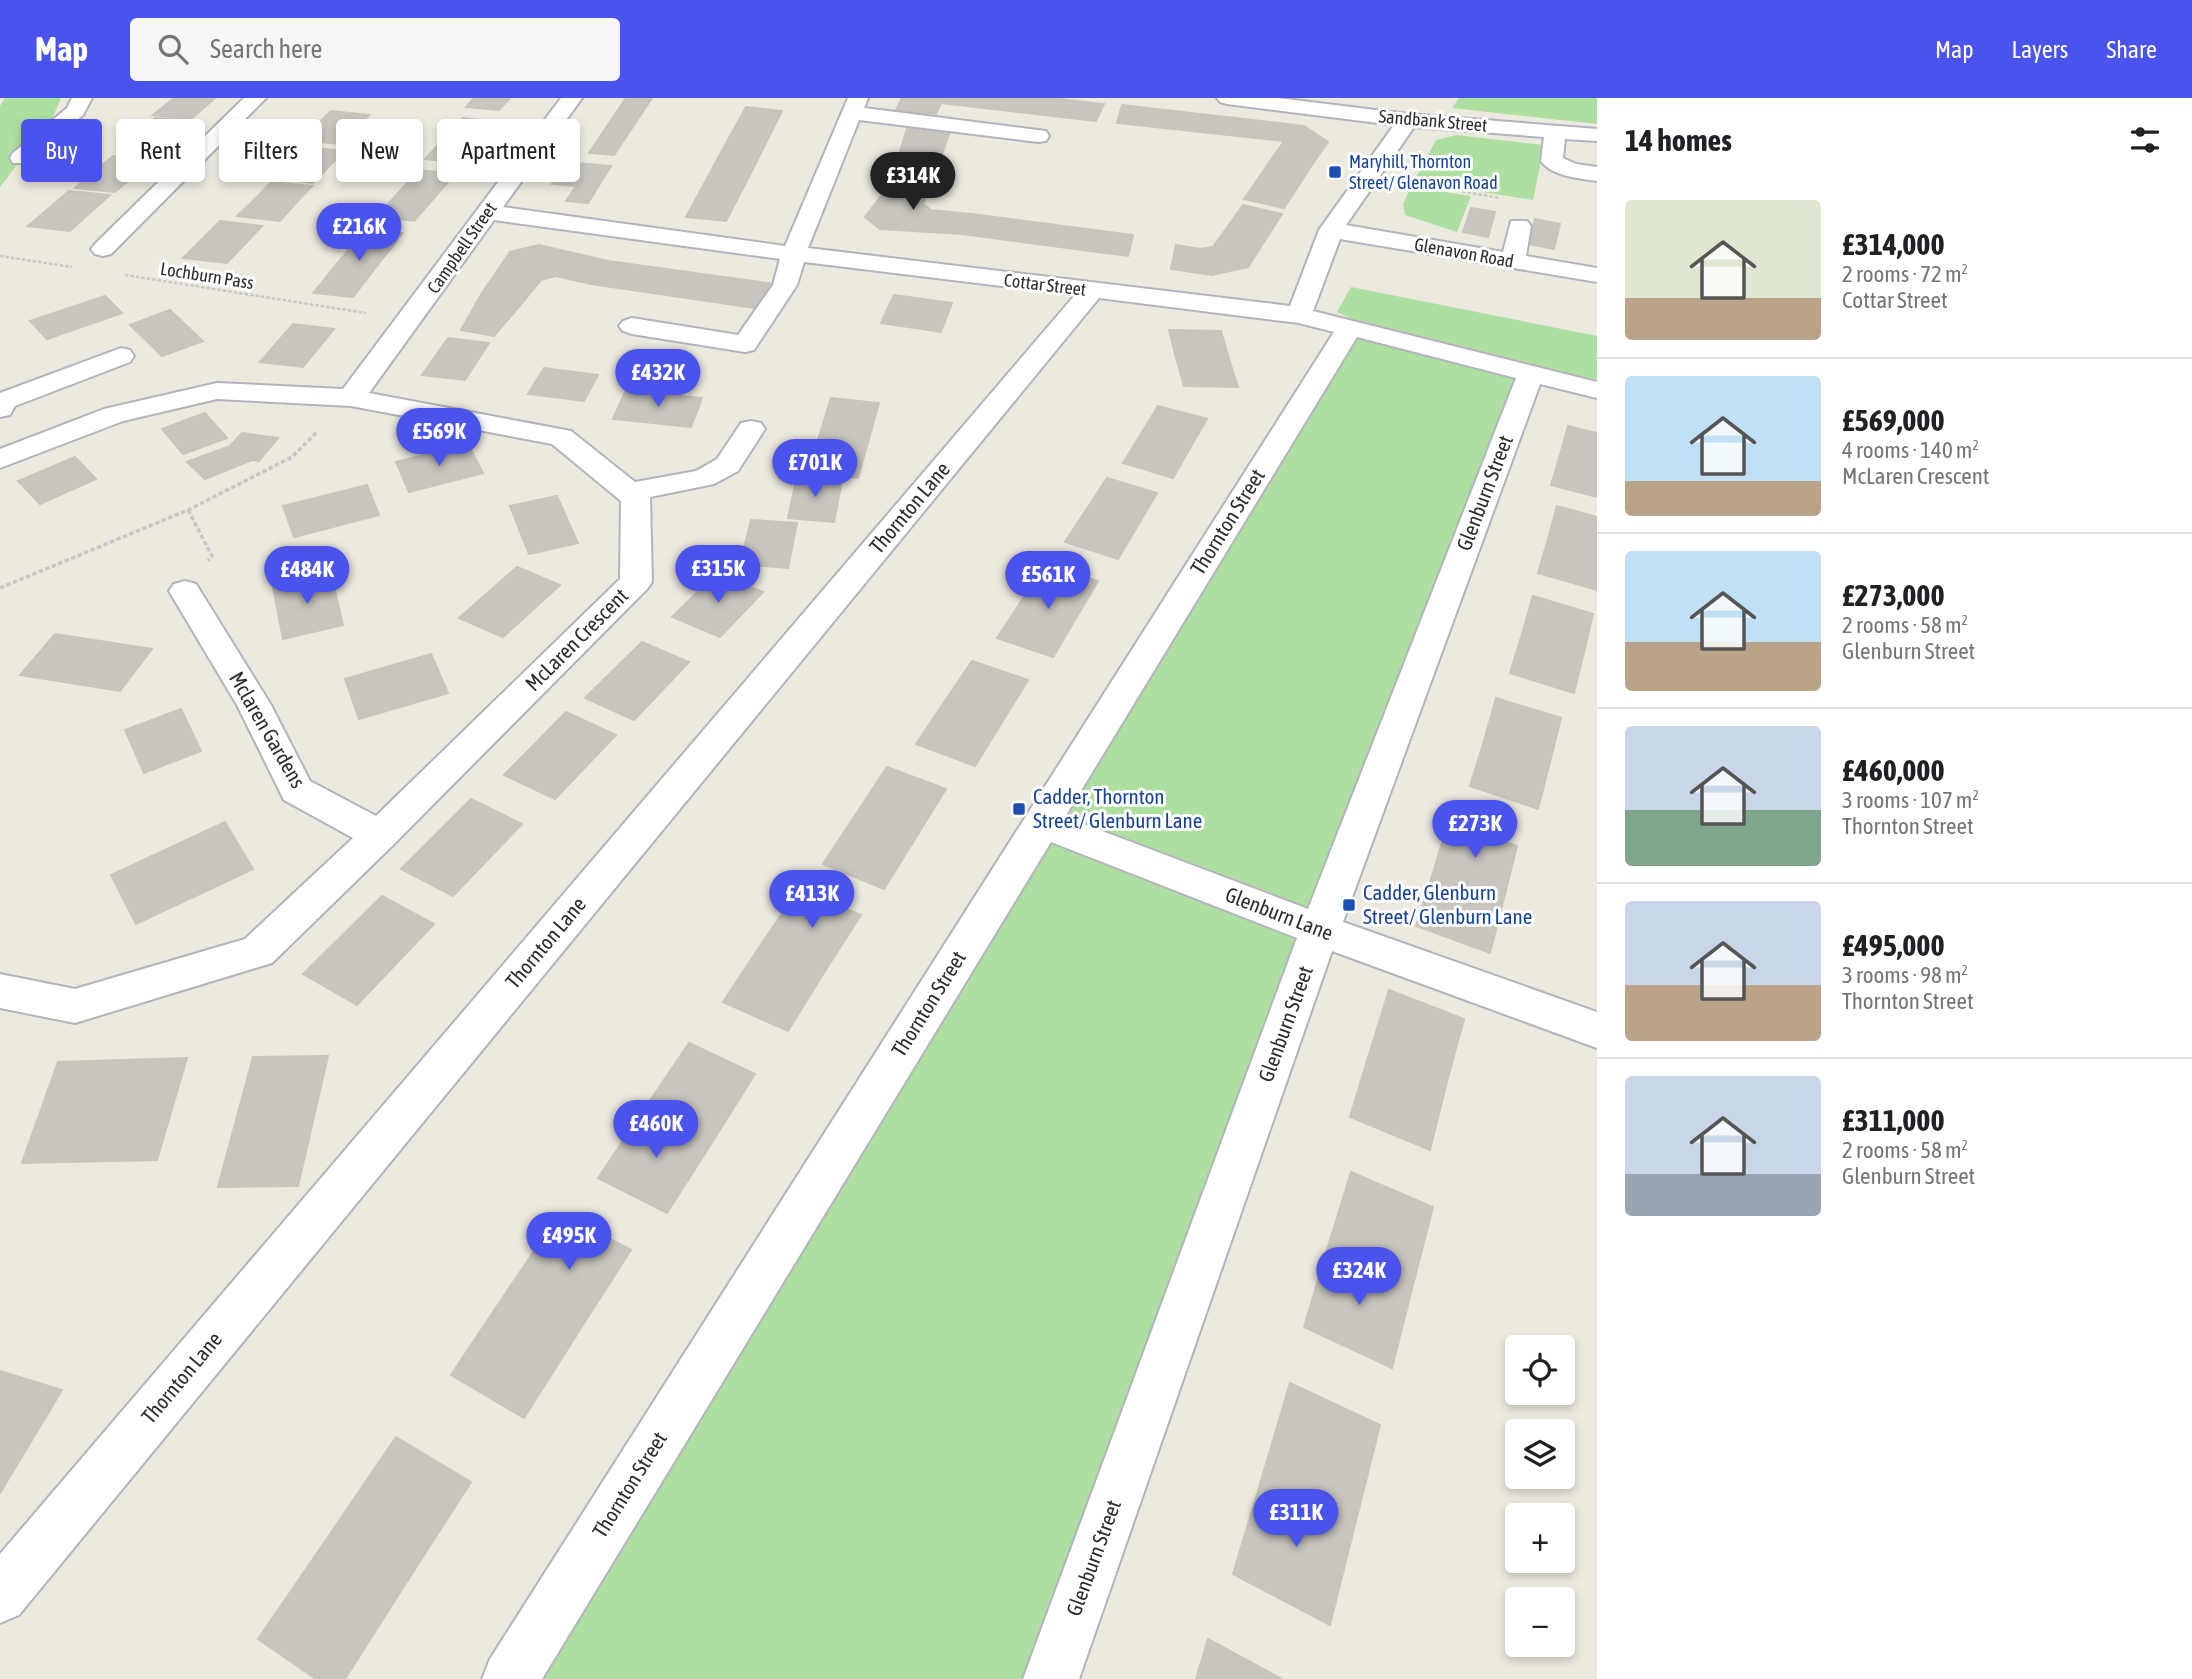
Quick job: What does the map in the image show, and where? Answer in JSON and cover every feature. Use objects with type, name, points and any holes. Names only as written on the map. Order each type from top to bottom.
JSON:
[{"type":"street","points":[[67,119],[76,111],[82,98]]},
{"type":"street","points":[[103,249],[256,98]]},
{"type":"street","name":"Campbell Street","points":[[351,398],[572,98]]},
{"type":"street","name":"Sandbank Street","points":[[1227,98],[1281,101],[1408,120],[1597,135]]},
{"type":"street","points":[[632,326],[746,344],[785,285],[794,254],[855,106],[1038,136]]},
{"type":"street","points":[[1298,316],[1331,230],[1408,120]]},
{"type":"street","points":[[1555,131],[1552,161],[1570,170],[1597,174]]},
{"type":"street","name":"Cottar Street","points":[[488,212],[794,254],[1298,316],[1597,390]]},
{"type":"street","points":[[1513,261],[1518,226]]},
{"type":"street","name":"Glenavon Road","points":[[1331,230],[1597,275]]},
{"type":"street","name":"Thornton Lane","points":[[0,1596],[1093,290]]},
{"type":"street","name":"Thornton Street","points":[[510,1679],[1349,329]]},
{"type":"street","points":[[0,409],[4,401],[121,356]]},
{"type":"street","name":"Glenburn Street","points":[[1051,1679],[1320,930],[1531,373]]},
{"type":"street","points":[[5,448],[114,415],[217,391],[351,398],[561,437],[629,492],[704,478],[728,465],[751,429]]},
{"type":"street","name":"McLaren Crescent","points":[[0,991],[75,1006],[258,951],[380,835],[636,582],[636,498],[629,492]]},
{"type":"street","name":"Mclaren Gardens","points":[[185,591],[254,705],[297,790],[380,835]]},
{"type":"street","name":"Glenburn Lane","points":[[1041,823],[1320,930],[1597,1030]]},
{"type":"path","points":[[1369,176],[1505,198]]},
{"type":"path","points":[[0,256],[82,268]]},
{"type":"path","name":"Lochburn Pass","points":[[123,275],[411,320]]},
{"type":"path","points":[[0,588],[188,510],[292,457],[351,398]]},
{"type":"path","points":[[185,591],[212,556],[188,510]]},
{"type":"green space","points":[[5,98],[61,98],[52,119],[21,119],[21,160],[0,187],[0,106]]},
{"type":"green space","points":[[1459,98],[1597,98],[1597,124],[1452,108]]},
{"type":"green space","points":[[1456,135],[1544,145],[1533,200],[1414,181],[1436,140]]},
{"type":"green space","points":[[1411,187],[1471,196],[1457,232],[1405,215],[1403,204]]},
{"type":"green space","points":[[1351,287],[1597,336],[1597,382],[1525,364],[1313,924],[1044,823],[1363,324],[1337,312]]},
{"type":"green space","points":[[1042,828],[1312,931],[1043,1679],[524,1679]]},
{"type":"building","points":[[174,98],[215,98],[191,119],[153,115]]},
{"type":"building","points":[[474,98],[510,98],[499,110],[466,107]]},
{"type":"building","points":[[626,98],[652,98],[614,155],[589,153]]},
{"type":"building","points":[[902,98],[1051,98],[1104,104],[1096,121],[941,103],[936,114],[896,110]]},
{"type":"building","points":[[1122,105],[1304,126],[1328,142],[1314,162],[1275,154],[1284,141],[1117,123]]},
{"type":"building","points":[[746,107],[782,111],[751,173],[712,169]]},
{"type":"building","points":[[331,111],[369,115],[365,119],[336,119],[336,144],[322,142],[322,120]]},
{"type":"building","points":[[908,125],[951,129],[930,187],[890,184]]},
{"type":"building","points":[[437,146],[437,160],[425,159]]},
{"type":"building","points":[[322,149],[336,150],[336,159],[322,174]]},
{"type":"building","points":[[1275,154],[1314,162],[1284,208],[1244,199]]},
{"type":"building","points":[[116,156],[116,182],[127,182],[115,192],[75,188],[82,182],[102,182],[102,165]]},
{"type":"building","points":[[580,163],[611,166],[588,203],[566,201],[576,186],[552,184],[580,182]]},
{"type":"building","points":[[712,169],[751,173],[726,221],[686,217]]},
{"type":"building","points":[[423,170],[437,172],[437,182],[448,182],[414,221],[377,216],[408,182],[423,182]]},
{"type":"building","points":[[271,182],[312,186],[296,203],[255,199]]},
{"type":"building","points":[[890,184],[930,187],[923,204],[931,210],[971,214],[962,234],[880,229],[865,217]]},
{"type":"building","points":[[69,191],[110,195],[70,231],[28,226]]},
{"type":"building","points":[[255,199],[296,203],[280,221],[237,216]]},
{"type":"building","points":[[1243,205],[1282,214],[1248,267],[1212,275],[1171,269],[1176,245],[1200,249],[1213,247]]},
{"type":"building","points":[[1471,208],[1495,212],[1488,237],[1463,232]]},
{"type":"building","points":[[971,214],[1133,235],[1128,256],[962,234]]},
{"type":"building","points":[[1535,219],[1560,224],[1554,249],[1529,244]]},
{"type":"building","points":[[220,221],[262,226],[227,263],[183,258]]},
{"type":"building","points":[[364,230],[402,233],[393,246],[355,242]]},
{"type":"building","points":[[355,242],[393,246],[383,258],[345,254]]},
{"type":"building","points":[[539,245],[608,261],[591,284],[555,276],[541,280],[523,302],[482,293],[510,252]]},
{"type":"building","points":[[345,254],[383,258],[373,271],[334,267]]},
{"type":"building","points":[[608,261],[774,284],[761,309],[591,284]]},
{"type":"building","points":[[334,267],[373,271],[363,284],[324,280]]},
{"type":"building","points":[[324,280],[363,284],[353,297],[313,293]]},
{"type":"building","points":[[482,293],[523,302],[494,336],[461,330]]},
{"type":"building","points":[[894,295],[952,303],[941,332],[881,323]]},
{"type":"building","points":[[105,296],[122,313],[47,339],[30,321]]},
{"type":"building","points":[[170,310],[203,341],[162,356],[130,325]]},
{"type":"building","points":[[293,324],[334,329],[303,367],[260,362]]},
{"type":"building","points":[[1169,330],[1221,331],[1229,359],[1176,358]]},
{"type":"building","points":[[448,338],[489,343],[465,380],[422,375]]},
{"type":"building","points":[[1176,358],[1229,359],[1238,387],[1184,386]]},
{"type":"building","points":[[544,368],[598,375],[584,401],[528,394]]},
{"type":"building","points":[[626,390],[702,398],[691,427],[613,419]]},
{"type":"building","points":[[831,398],[879,403],[858,478],[808,472]]},
{"type":"building","points":[[1158,406],[1207,419],[1190,448],[1141,434]]},
{"type":"building","points":[[205,413],[227,438],[183,454],[162,429]]},
{"type":"building","points":[[1568,426],[1597,433],[1597,464],[1560,455]]},
{"type":"building","points":[[242,433],[278,438],[259,461],[252,460],[205,479],[187,462],[230,446]]},
{"type":"building","points":[[1141,434],[1190,448],[1173,478],[1123,463]]},
{"type":"building","points":[[468,444],[483,473],[409,492],[396,462]]},
{"type":"building","points":[[1560,455],[1597,464],[1597,497],[1551,485]]},
{"type":"building","points":[[75,457],[96,479],[40,504],[18,481]]},
{"type":"building","points":[[797,476],[842,480],[834,522],[788,518]]},
{"type":"building","points":[[1107,478],[1157,493],[1118,559],[1065,542]]},
{"type":"building","points":[[367,485],[379,515],[294,537],[283,506]]},
{"type":"building","points":[[557,496],[578,543],[529,554],[510,506]]},
{"type":"building","points":[[1557,506],[1597,517],[1597,553],[1548,539]]},
{"type":"building","points":[[751,520],[797,523],[788,568],[740,564]]},
{"type":"building","points":[[1548,539],[1597,553],[1597,590],[1538,573]]},
{"type":"building","points":[[1045,565],[1098,581],[1053,657],[997,638]]},
{"type":"building","points":[[517,567],[560,585],[503,637],[459,618]]},
{"type":"building","points":[[331,574],[343,625],[283,639],[273,587]]},
{"type":"building","points":[[716,574],[763,592],[720,637],[672,617]]},
{"type":"building","points":[[1533,596],[1593,614],[1584,652],[1522,634]]},
{"type":"building","points":[[55,634],[152,649],[120,691],[20,675]]},
{"type":"building","points":[[1522,634],[1584,652],[1574,693],[1510,673]]},
{"type":"building","points":[[642,642],[689,662],[634,720],[585,698]]},
{"type":"building","points":[[431,654],[448,693],[359,719],[345,679]]},
{"type":"building","points":[[972,661],[1028,680],[975,766],[916,744]]},
{"type":"building","points":[[1496,698],[1561,718],[1550,762],[1484,741]]},
{"type":"building","points":[[181,709],[201,751],[144,773],[125,730]]},
{"type":"building","points":[[566,712],[616,735],[555,799],[504,775]]},
{"type":"building","points":[[1484,741],[1550,762],[1538,809],[1470,786]]},
{"type":"building","points":[[887,767],[946,789],[884,889],[823,864]]},
{"type":"building","points":[[471,799],[522,824],[453,896],[401,869]]},
{"type":"building","points":[[225,822],[253,869],[136,924],[111,875]]},
{"type":"building","points":[[1448,822],[1517,846],[1504,898],[1433,873]]},
{"type":"building","points":[[1433,873],[1504,898],[1490,953],[1416,926]]},
{"type":"building","points":[[799,889],[861,915],[825,971],[762,943]]},
{"type":"building","points":[[382,896],[434,924],[357,1005],[303,974]]},
{"type":"building","points":[[762,943],[825,971],[788,1031],[723,1002]]},
{"type":"building","points":[[1389,990],[1464,1019],[1447,1082],[1370,1051]]},
{"type":"building","points":[[689,1043],[755,1074],[713,1141],[645,1108]]},
{"type":"building","points":[[1370,1051],[1447,1082],[1430,1150],[1350,1117]]},
{"type":"building","points":[[328,1056],[298,1186],[218,1187],[253,1057]]},
{"type":"building","points":[[187,1058],[157,1160],[22,1163],[58,1062]]},
{"type":"building","points":[[645,1108],[713,1141],[667,1213],[598,1178]]},
{"type":"building","points":[[1351,1172],[1433,1207],[1413,1285],[1328,1247]]},
{"type":"building","points":[[560,1213],[631,1250],[579,1331],[507,1291]]},
{"type":"building","points":[[1328,1247],[1413,1285],[1392,1368],[1304,1327]]},
{"type":"building","points":[[507,1291],[579,1331],[524,1418],[451,1375]]},
{"type":"building","points":[[0,1371],[62,1390],[0,1493]]},
{"type":"building","points":[[1290,1383],[1380,1425],[1356,1521],[1263,1474]]},
{"type":"building","points":[[396,1437],[471,1482],[406,1583],[330,1534]]},
{"type":"building","points":[[1263,1474],[1356,1521],[1330,1625],[1233,1574]]},
{"type":"building","points":[[330,1534],[406,1583],[345,1679],[316,1679],[258,1639]]},
{"type":"building","points":[[1208,1639],[1282,1679],[1196,1679]]},
{"type":"place","name":"Maryhill, Thornton Street/ Glenavon Road","points":[[1335,172]]},
{"type":"place","name":"Cadder, Thornton Street/ Glenburn Lane","points":[[1019,809]]},
{"type":"place","name":"Cadder, Glenburn Street/ Glenburn Lane","points":[[1349,905]]}]
